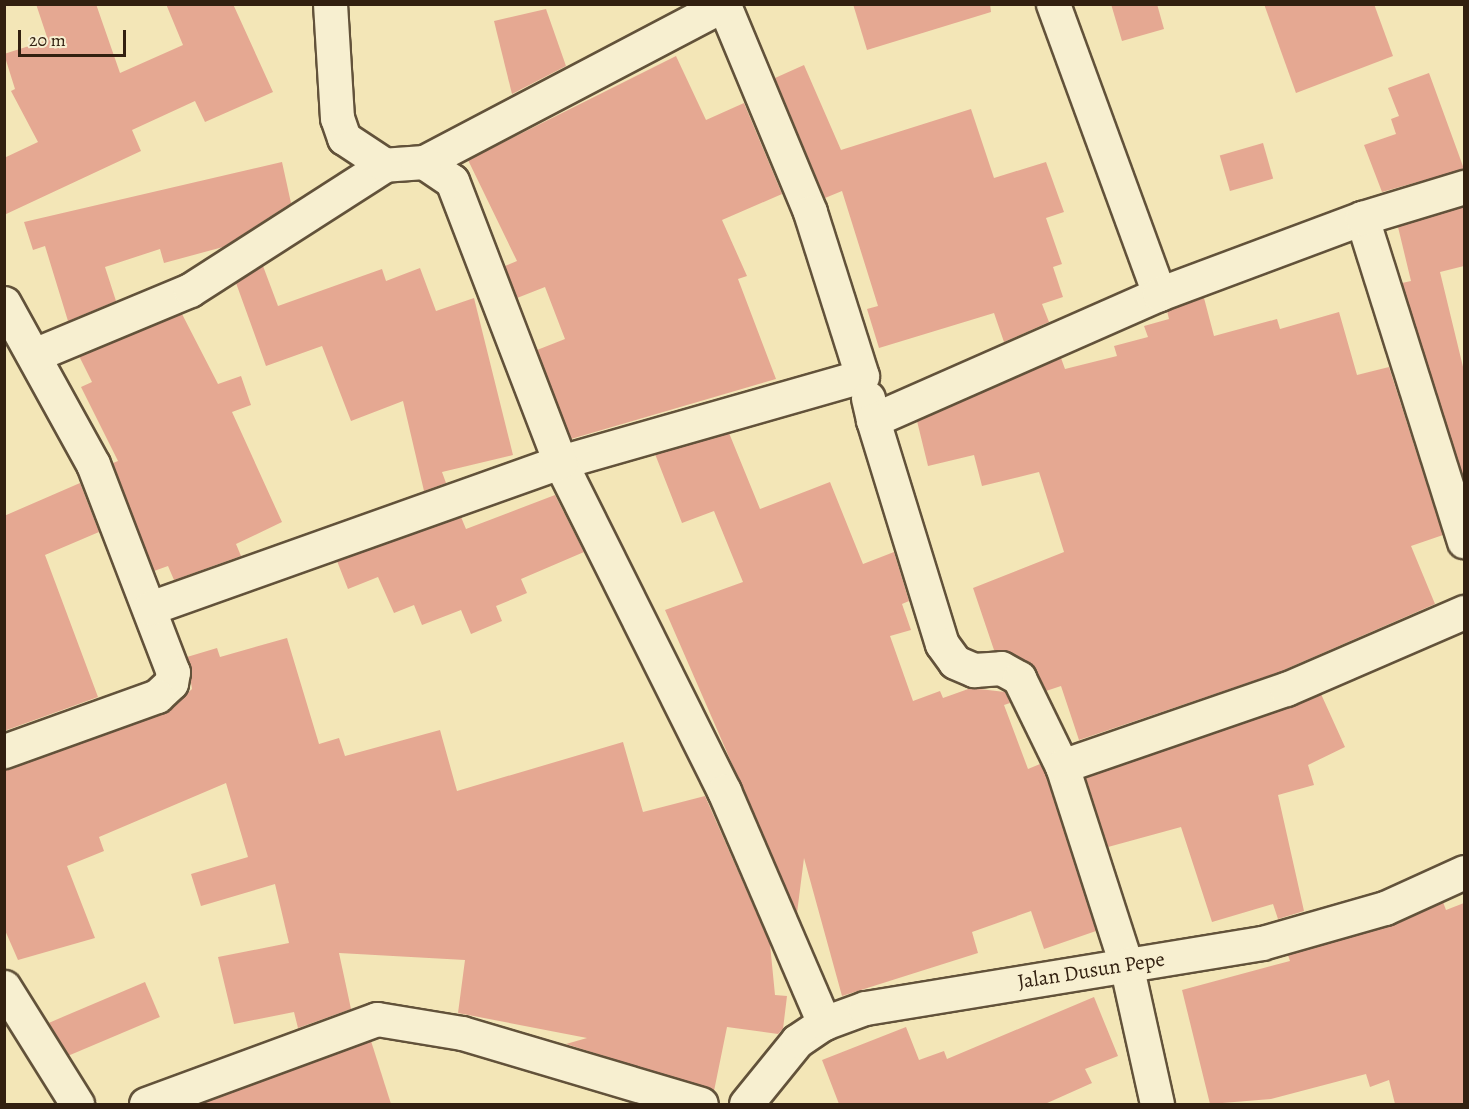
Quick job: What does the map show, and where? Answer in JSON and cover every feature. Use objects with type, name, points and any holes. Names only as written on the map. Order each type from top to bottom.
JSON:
[{"type":"street","points":[[330,4],[337,118],[344,138],[358,152],[385,165]]},
{"type":"street","points":[[1053,4],[1159,294]]},
{"type":"street","points":[[34,355],[190,290],[385,165],[424,162],[724,5],[810,212],[862,376],[873,420],[942,644],[955,662],[974,670],[1000,668],[1019,678],[1062,766],[1126,964],[1157,1104]]},
{"type":"street","points":[[424,162],[452,181],[560,462],[724,791],[824,1023]]},
{"type":"street","points":[[873,420],[1159,294],[1362,218],[1464,188]]},
{"type":"street","points":[[1362,218],[1464,541]]},
{"type":"street","points":[[4,303],[93,464],[173,672],[165,691],[4,751]]},
{"type":"street","points":[[150,608],[560,462],[862,376]]},
{"type":"street","points":[[1062,766],[1286,689],[1464,612]]},
{"type":"street","name":"Jalan Dusun Pepe","points":[[746,1104],[797,1041],[824,1023],[865,1008],[1262,943],[1385,908],[1464,872]]},
{"type":"street","points":[[4,987],[77,1104]]},
{"type":"street","points":[[146,1104],[377,1019],[462,1033],[702,1104]]},
{"type":"building","points":[[36,4],[96,4],[120,73],[183,45],[166,4],[233,4],[273,92],[205,122],[195,101],[132,130],[141,151],[4,215],[4,158],[38,142],[11,91],[15,89],[4,54],[48,40]]},
{"type":"building","points":[[853,4],[990,4],[991,12],[867,50]]},
{"type":"building","points":[[1111,4],[1157,4],[1164,29],[1122,41]]},
{"type":"building","points":[[1264,4],[1374,4],[1393,56],[1296,93]]},
{"type":"building","points":[[546,9],[566,66],[512,94],[494,21]]},
{"type":"building","points":[[676,56],[706,120],[744,103],[782,194],[722,220],[747,276],[738,279],[776,379],[571,439],[537,350],[565,339],[545,287],[517,298],[505,266],[517,261],[468,160]]},
{"type":"building","points":[[804,65],[841,150],[971,109],[994,178],[1046,162],[1064,212],[1046,218],[1062,264],[1053,267],[1063,297],[1042,304],[1049,322],[1004,342],[994,313],[879,348],[867,309],[878,306],[842,191],[825,198],[775,78]]},
{"type":"building","points":[[1429,73],[1464,169],[1382,192],[1364,145],[1396,134],[1391,119],[1399,116],[1388,88]]},
{"type":"building","points":[[1263,143],[1273,179],[1230,191],[1220,155]]},
{"type":"building","points":[[282,162],[291,203],[223,247],[164,263],[160,249],[105,267],[116,301],[68,321],[45,246],[33,250],[24,222]]},
{"type":"building","points":[[1464,206],[1464,266],[1440,272],[1464,371],[1464,480],[1402,283],[1411,281],[1398,227]]},
{"type":"building","points":[[263,266],[278,306],[382,269],[386,281],[420,268],[436,311],[474,298],[513,455],[442,472],[446,483],[424,491],[403,401],[351,421],[322,346],[266,366],[236,283]]},
{"type":"building","points":[[1204,298],[1214,336],[1277,319],[1280,329],[1339,312],[1357,375],[1389,367],[1443,535],[1411,546],[1435,604],[1279,672],[1079,740],[1061,686],[1046,691],[1029,662],[994,650],[973,588],[1064,552],[1039,472],[982,486],[974,455],[928,466],[917,421],[1061,358],[1065,369],[1117,356],[1114,346],[1148,337],[1144,326],[1169,319],[1167,311]]},
{"type":"building","points":[[182,314],[218,384],[241,376],[251,405],[232,412],[282,522],[236,544],[241,556],[174,580],[168,566],[154,571],[113,463],[118,461],[81,387],[92,382],[79,356]]},
{"type":"building","points":[[729,433],[760,509],[830,482],[863,564],[894,552],[909,601],[902,604],[911,630],[890,636],[913,701],[940,691],[943,698],[971,688],[1005,692],[1010,703],[1004,705],[1028,769],[1040,764],[1045,773],[1096,931],[1044,949],[1031,911],[972,932],[978,953],[842,996],[804,858],[797,913],[665,610],[743,582],[714,511],[682,523],[655,454]]},
{"type":"building","points":[[80,483],[99,532],[45,555],[98,697],[4,731],[4,516]]},
{"type":"building","points":[[555,495],[584,552],[521,579],[527,593],[496,606],[502,621],[471,634],[461,610],[422,625],[414,605],[394,613],[378,577],[348,589],[337,561],[461,517],[466,529]]},
{"type":"building","points":[[287,638],[319,744],[339,738],[345,756],[440,730],[457,791],[623,742],[643,812],[705,796],[770,944],[775,995],[787,996],[783,1029],[778,1034],[727,1027],[714,1091],[566,1044],[587,1038],[458,1013],[465,960],[339,953],[351,1009],[298,1028],[294,1012],[234,1024],[218,957],[289,943],[275,884],[201,906],[191,874],[248,857],[226,783],[99,837],[104,851],[67,866],[95,938],[18,960],[4,928],[4,769],[169,710],[192,689],[187,657],[217,648],[220,657]]},
{"type":"building","points":[[1321,694],[1345,747],[1308,765],[1314,785],[1278,795],[1304,911],[1278,919],[1273,904],[1212,922],[1181,827],[1108,847],[1086,778]]},
{"type":"building","points":[[1443,902],[1446,910],[1464,903],[1464,1104],[1395,1104],[1389,1080],[1370,1087],[1366,1074],[1271,1099],[1210,1104],[1182,990],[1290,961],[1288,955],[1390,926]]},
{"type":"building","points":[[145,982],[160,1017],[64,1058],[49,1023]]},
{"type":"building","points":[[1094,997],[1118,1056],[1085,1069],[1092,1083],[1045,1104],[839,1104],[822,1060],[906,1027],[919,1060],[944,1051],[947,1059]]},
{"type":"building","points":[[371,1041],[391,1104],[199,1104]]}]
